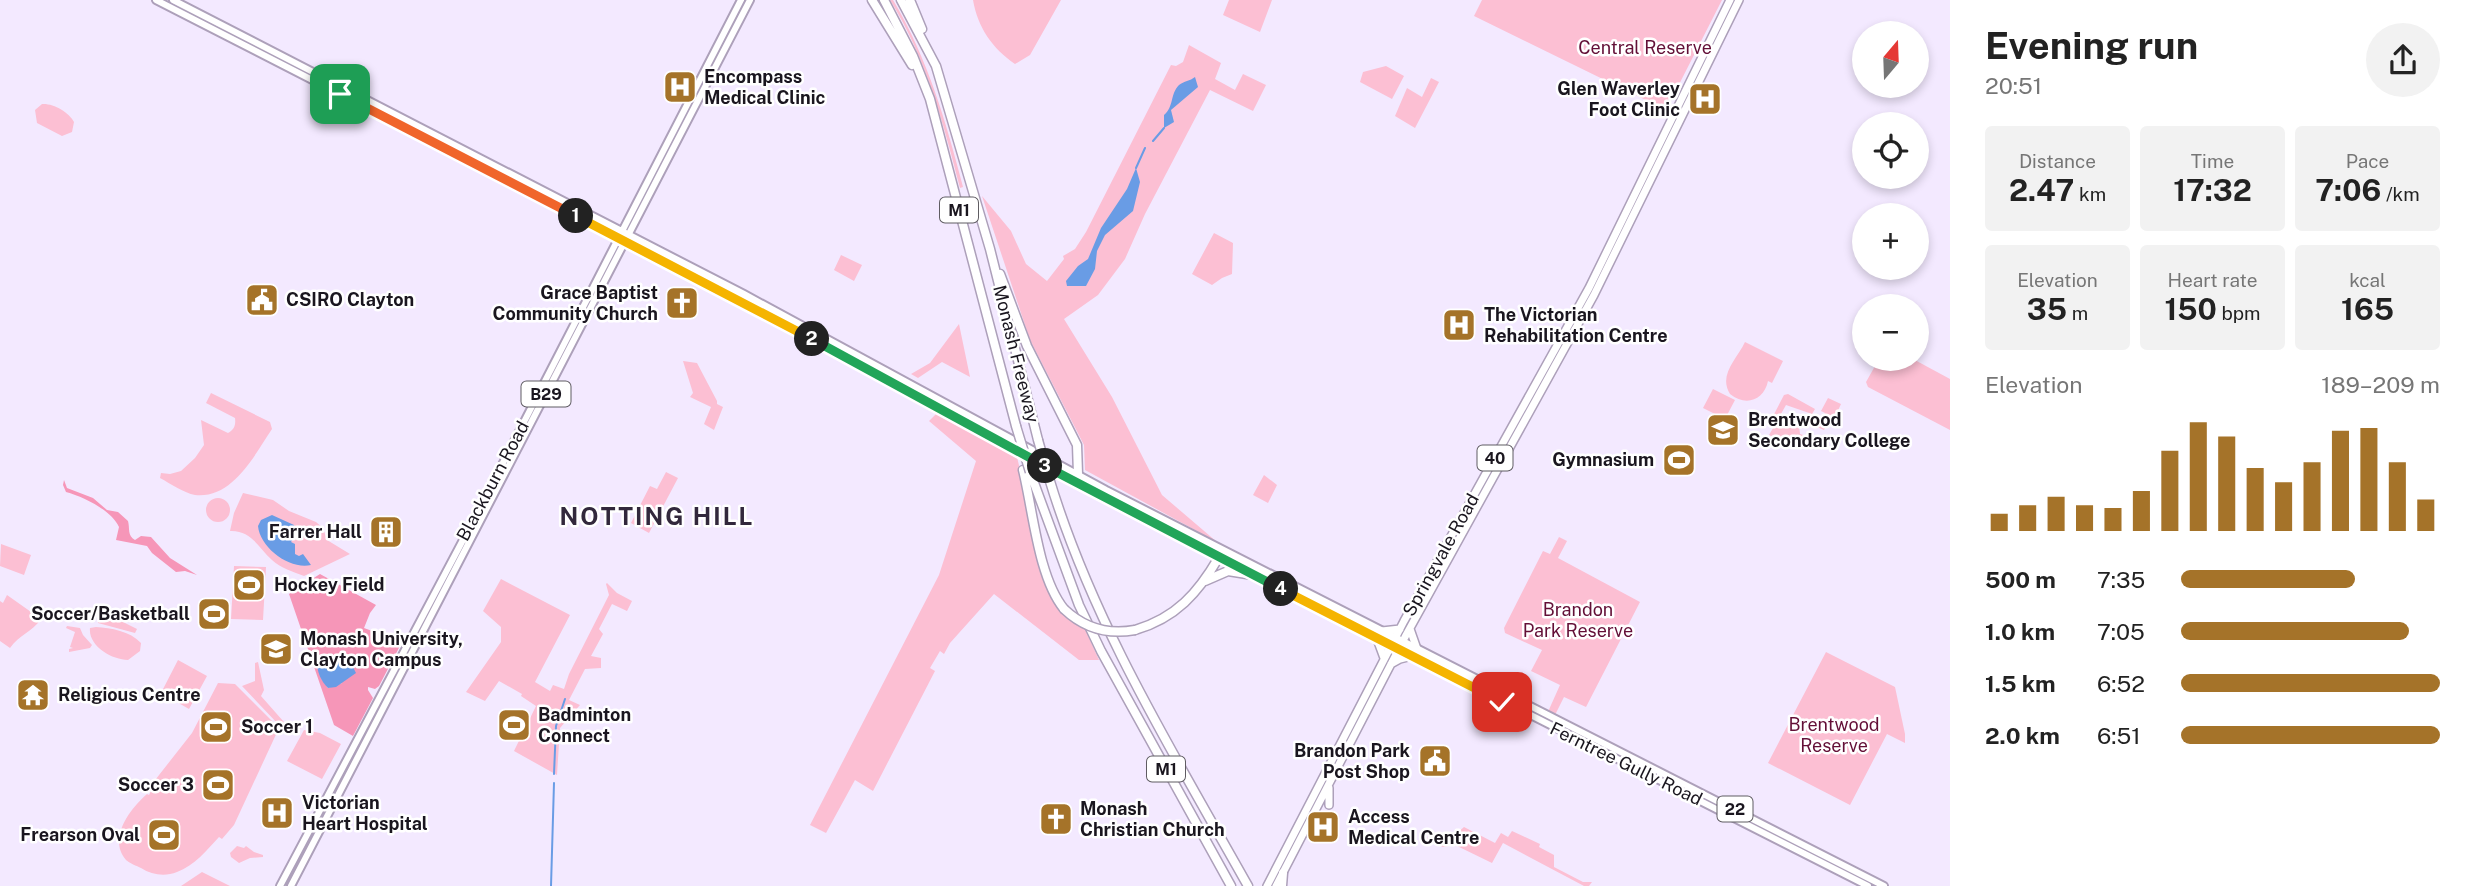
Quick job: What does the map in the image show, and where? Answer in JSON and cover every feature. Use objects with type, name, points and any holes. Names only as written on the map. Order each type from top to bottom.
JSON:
[{"type":"highway","points":[[872,0],[930,99]]},
{"type":"highway","name":"Monash Freeway","points":[[884,0],[913,56],[930,99],[1026,471],[1079,605],[1101,652],[1231,886]]},
{"type":"highway","name":"Monash Freeway","points":[[901,0],[936,66],[989,249],[1038,440],[1075,556],[1115,646],[1248,886]]},
{"type":"highway","points":[[909,0],[936,66]]},
{"type":"highway","name":"Springvale Road","points":[[1267,886],[1317,790],[1391,664],[1400,628],[1589,288],[1730,0]]},
{"type":"highway","name":"Springvale Road","points":[[1276,886],[1330,781],[1384,658],[1410,629],[1595,293],[1739,0]]},
{"type":"highway","points":[[989,249],[1027,346],[1077,444],[1078,474]]},
{"type":"highway","points":[[1026,471],[1048,580],[1055,597],[1064,609],[1094,629],[1113,632],[1135,630],[1154,623],[1178,609],[1205,581],[1219,557]]},
{"type":"highway","points":[[1205,581],[1223,572],[1253,575]]},
{"type":"highway","points":[[1384,658],[1379,635],[1400,628]]},
{"type":"highway","points":[[1391,664],[1415,652],[1410,629]]},
{"type":"highway","points":[[1329,805],[1327,796],[1330,781]]},
{"type":"highway","points":[[1305,793],[1317,790]]},
{"type":"highway","points":[[1282,886],[1283,873]]},
{"type":"main road","name":"Ferntree Gully Road","points":[[156,0],[166,2],[623,235],[641,240],[1078,474],[1355,617],[1379,635]]},
{"type":"main road","name":"Ferntree Gully Road","points":[[173,0],[607,222],[639,248],[741,300],[993,439],[1253,575],[1350,625],[1415,652],[1807,850],[1868,886]]},
{"type":"main road","name":"Blackburn Road","points":[[632,219],[741,0]]},
{"type":"main road","name":"Blackburn Road","points":[[279,886],[750,0]]},
{"type":"main road","points":[[682,114],[689,117]]},
{"type":"main road","points":[[607,222],[632,219],[641,240]]},
{"type":"main road","name":"Blackburn Road","points":[[291,886],[620,251],[623,235]]},
{"type":"main road","points":[[620,251],[639,248]]},
{"type":"main road","points":[[1350,625],[1355,617]]},
{"type":"main road","name":"Ferntree Gully Road","points":[[1415,652],[1524,713],[1884,886]]},
{"type":"main road","points":[[1485,693],[1490,708],[1503,709],[1519,717],[1524,713]]},
{"type":"green space","points":[[890,0],[893,0],[905,22],[926,68],[943,115],[963,187],[960,188],[940,115],[923,68]]},
{"type":"green space","points":[[973,0],[1061,0],[1030,55],[1015,64],[999,51],[987,36],[978,20]]},
{"type":"green space","points":[[1229,0],[1272,0],[1260,32],[1223,15]]},
{"type":"green space","name":"Central Reserve","points":[[1482,0],[1722,0],[1666,110],[1474,16]]},
{"type":"green space","points":[[1189,45],[1221,63],[1215,79],[1235,90],[1243,74],[1266,85],[1253,111],[1210,90],[1145,214],[1125,259],[1098,295],[1064,319],[1112,397],[1162,495],[1217,542],[1085,470],[1084,445],[1030,340],[982,196],[1011,231],[1026,264],[1047,281],[1064,259],[1063,256],[1075,249],[1086,232],[1171,65],[1176,66],[1183,62]]},
{"type":"green space","points":[[1386,66],[1404,76],[1392,99],[1360,82],[1363,72]]},
{"type":"green space","points":[[1431,78],[1439,82],[1415,128],[1395,116],[1407,88],[1422,97]]},
{"type":"green space","points":[[42,104],[65,112],[74,122],[72,132],[62,136],[37,123],[35,110]]},
{"type":"green space","points":[[1214,233],[1233,243],[1232,274],[1212,285],[1192,274]]},
{"type":"green space","points":[[841,255],[862,265],[854,281],[834,270]]},
{"type":"green space","points":[[959,324],[970,377],[942,362],[918,378],[911,374],[930,363]]},
{"type":"green space","points":[[1745,342],[1783,361],[1772,383],[1768,381],[1763,393],[1748,401],[1730,394],[1726,380],[1730,367]]},
{"type":"green space","points":[[683,361],[697,363],[717,404],[723,407],[714,430],[704,424],[711,407],[690,397],[693,393]]},
{"type":"green space","points":[[1929,368],[1950,379],[1950,430],[1868,387],[1866,382],[1872,371],[1929,371]]},
{"type":"green space","points":[[1713,389],[1735,400],[1725,419],[1703,408]]},
{"type":"green space","points":[[211,393],[270,422],[272,429],[250,462],[232,482],[221,490],[195,495],[160,478],[161,473],[181,471],[195,458],[204,445],[201,420],[228,433],[233,429],[235,418],[206,403]]},
{"type":"green space","points":[[1788,394],[1815,409],[1812,414],[1786,405],[1777,421],[1781,424],[1791,421],[1799,426],[1800,434],[1803,435],[1796,449],[1769,435],[1776,423],[1771,420],[1784,395]]},
{"type":"green space","points":[[1828,398],[1841,404],[1835,417],[1827,414],[1831,417],[1824,430],[1817,427],[1825,413],[1821,411]]},
{"type":"green space","points":[[936,414],[1017,457],[1049,592],[1064,614],[1084,627],[1099,660],[1079,660],[994,594],[950,643],[944,654],[940,651],[930,668],[935,671],[873,791],[855,780],[826,833],[810,825],[939,575],[976,461],[929,421]]},
{"type":"green space","points":[[666,472],[678,478],[649,533],[631,523],[650,486],[657,489]]},
{"type":"green space","points":[[1264,475],[1277,485],[1268,503],[1253,495]]},
{"type":"green space","points":[[243,493],[273,500],[289,511],[316,522],[323,528],[327,540],[350,554],[304,576],[279,565],[244,533],[230,531]]},
{"type":"green space","points":[[218,498],[227,501],[230,510],[227,519],[218,522],[209,519],[206,510],[209,501]]},
{"type":"green space","name":"Brandon Park Reserve","points":[[1559,537],[1567,541],[1558,558],[1640,602],[1586,707],[1564,697],[1554,717],[1547,714],[1560,685],[1531,671],[1542,650],[1505,633],[1504,628],[1543,551],[1550,554]]},
{"type":"green space","points":[[1,544],[31,555],[24,575],[0,566]]},
{"type":"green space","name":"Hockey Field","points":[[234,566],[266,567],[263,620],[231,619]]},
{"type":"green space","points":[[501,579],[570,615],[535,682],[550,691],[553,685],[564,689],[609,595],[606,584],[632,601],[627,611],[612,604],[599,629],[603,634],[591,656],[601,658],[601,668],[585,669],[569,700],[580,705],[560,728],[557,775],[514,751],[536,706],[521,696],[522,694],[499,681],[485,701],[466,692],[501,642],[501,627],[483,611]]},
{"type":"green space","points":[[7,595],[41,619],[10,648],[0,641],[0,601],[3,603]]},
{"type":"green space","name":"Soccer/Basketball","points":[[211,602],[226,609],[217,626],[202,619]]},
{"type":"green space","points":[[99,610],[137,629],[135,633],[98,623]]},
{"type":"green space","points":[[66,628],[80,628],[92,645],[90,648],[69,652],[69,649],[73,648],[70,647],[75,632]]},
{"type":"green space","points":[[90,628],[126,633],[141,643],[140,651],[128,660],[108,655],[97,646],[90,635]]},
{"type":"green space","name":"Brentwood Reserve","points":[[1826,652],[1895,687],[1905,734],[1905,743],[1887,734],[1850,805],[1768,763]]},
{"type":"green space","points":[[178,660],[207,676],[189,709],[161,693]]},
{"type":"green space","points":[[258,662],[264,690],[261,696],[291,730],[301,722],[303,726],[295,733],[278,724],[242,686],[255,681],[255,663]]},
{"type":"green space","points":[[218,683],[235,684],[279,728],[234,825],[222,839],[219,837],[200,857],[183,869],[172,874],[150,872],[127,861],[121,851],[119,842],[123,824],[134,807],[149,795],[154,785],[152,784],[192,733]]},
{"type":"green space","points":[[304,730],[320,733],[341,744],[322,779],[287,761]]},
{"type":"green space","points":[[1464,827],[1495,843],[1501,833],[1508,837],[1512,831],[1540,844],[1539,847],[1554,855],[1554,867],[1583,882],[1592,882],[1589,886],[1584,886],[1503,843],[1492,863],[1455,845],[1443,847],[1427,839],[1430,833],[1449,840]]},
{"type":"green space","points":[[237,846],[246,846],[263,857],[250,858],[239,863],[230,853]]},
{"type":"green space","points":[[202,872],[230,886],[181,886]]},
{"type":"shaded area","points":[[64,480],[67,488],[93,498],[107,510],[118,512],[128,521],[132,538],[135,540],[141,536],[151,537],[170,558],[197,575],[185,571],[176,572],[147,546],[116,540],[119,527],[110,515],[81,497],[66,492]]},
{"type":"shaded area","points":[[320,574],[376,605],[364,628],[402,642],[379,686],[375,689],[368,687],[373,698],[353,736],[334,725],[289,594]],"holes":[[[337,660],[342,683],[328,688],[321,678],[327,664]]]},
{"type":"water","points":[[1195,77],[1198,87],[1171,110],[1174,122],[1164,128],[1164,115],[1174,92],[1181,84]]},
{"type":"water","points":[[1136,168],[1140,182],[1133,211],[1105,235],[1097,251],[1095,269],[1086,286],[1067,286],[1066,281],[1078,266],[1088,259],[1101,228],[1127,189]]},
{"type":"water","points":[[272,515],[294,525],[296,534],[291,542],[295,544],[295,554],[303,554],[311,565],[303,566],[286,561],[264,542],[258,526],[261,520]]},
{"type":"water","points":[[340,659],[353,667],[356,673],[336,687],[328,688],[320,676],[317,662],[321,660],[330,665]]},
{"type":"waterway","points":[[1153,141],[1164,128]]},
{"type":"waterway","points":[[1136,168],[1145,148]]},
{"type":"waterway","points":[[63,697],[70,698]]},
{"type":"waterway","points":[[554,774],[556,726],[565,699]]},
{"type":"waterway","points":[[551,886],[554,783]]},
{"type":"place","name":"Encompass Medical Clinic","points":[[680,87]]},
{"type":"place","name":"Glen Waverley Foot Clinic","points":[[1705,99]]},
{"type":"place","name":"CSIRO Clayton","points":[[262,300]]},
{"type":"place","name":"Grace Baptist Community Church","points":[[682,303]]},
{"type":"place","name":"The Victorian Rehabilitation Centre","points":[[1459,325]]},
{"type":"place","name":"Brentwood Secondary College","points":[[1723,430]]},
{"type":"place","name":"Gymnasium","points":[[1679,460]]},
{"type":"place","name":"Farrer Hall","points":[[386,532]]},
{"type":"place","name":"Hockey Field","points":[[249,585]]},
{"type":"place","name":"Soccer/Basketball","points":[[214,614]]},
{"type":"place","name":"Monash University, Clayton Campus","points":[[276,649]]},
{"type":"place","name":"Religious Centre","points":[[33,695]]},
{"type":"place","name":"Badminton Connect","points":[[514,725]]},
{"type":"place","name":"Soccer 1","points":[[216,727]]},
{"type":"place","name":"Brandon Park Post Shop","points":[[1435,761]]},
{"type":"place","name":"Soccer 3","points":[[218,785]]},
{"type":"place","name":"Victorian Heart Hospital","points":[[277,813]]},
{"type":"place","name":"Monash Christian Church","points":[[1056,819]]},
{"type":"place","name":"Access Medical Centre","points":[[1323,827]]},
{"type":"place","name":"Frearson Oval","points":[[164,835]]},
{"type":"district","name":"NOTTING HILL","points":[[657,517]]},
{"type":"route","points":[[340,94],[741,300],[1054,471],[1502,702]]}]
